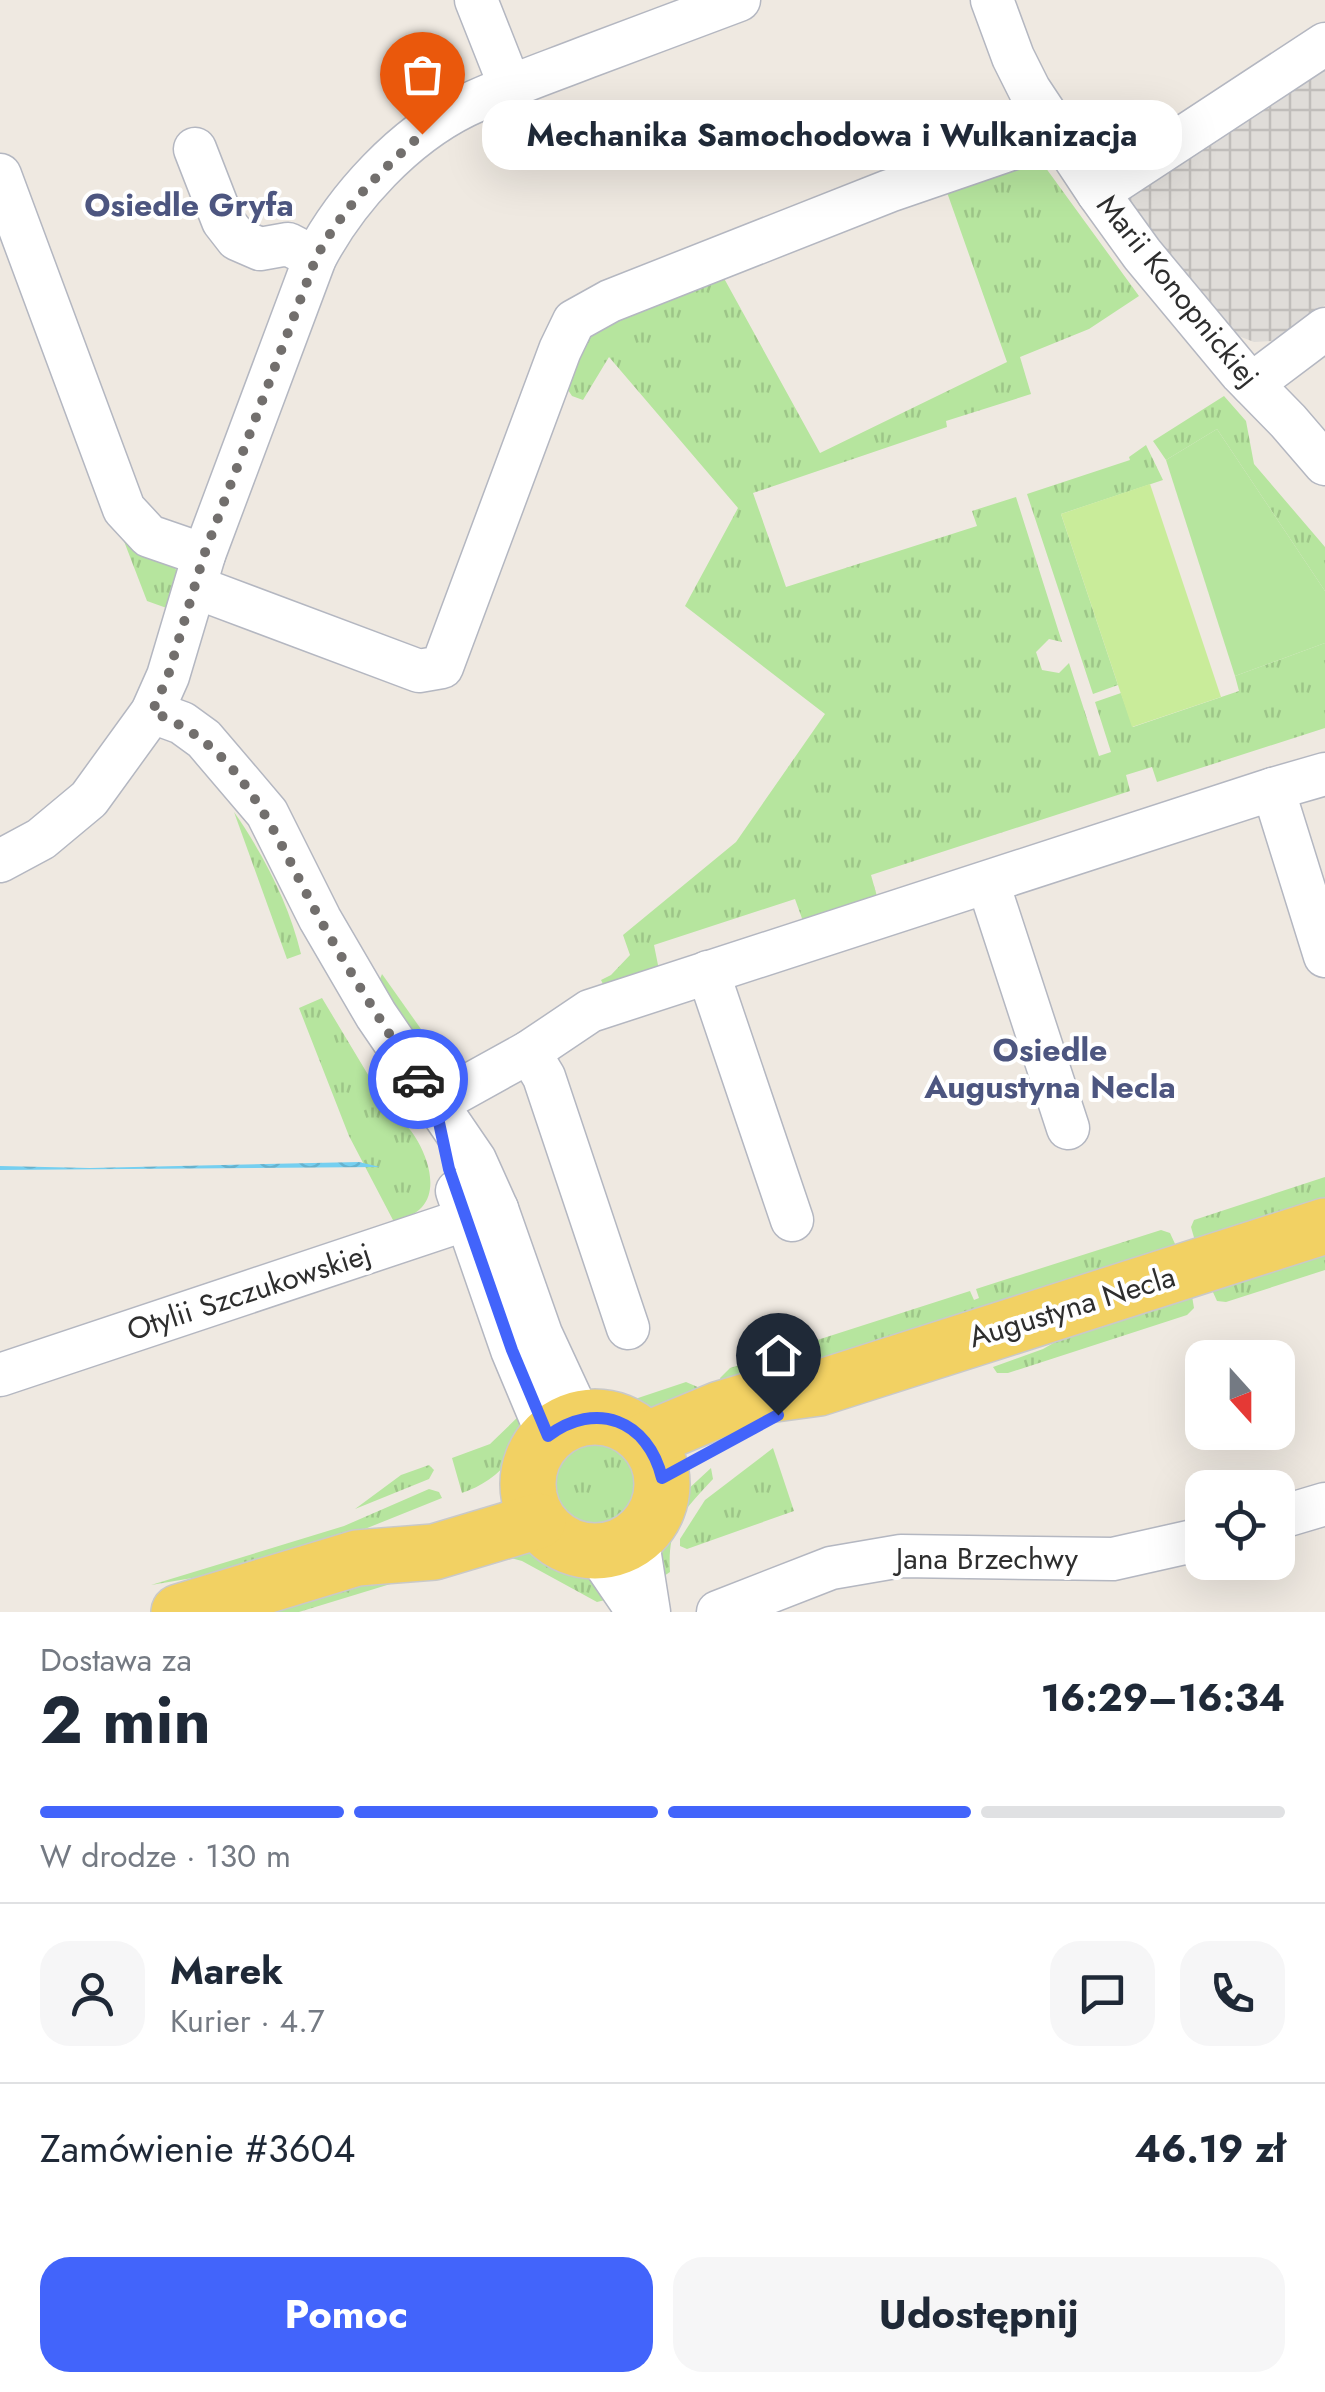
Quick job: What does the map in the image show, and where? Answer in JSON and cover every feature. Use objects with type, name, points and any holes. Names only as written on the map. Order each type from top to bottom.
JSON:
[{"type":"main road","name":"Augustyna Necla","points":[[654,1459],[732,1441],[819,1388],[1325,1226]]},
{"type":"main road","points":[[179,1612],[356,1558],[434,1552],[604,1418],[627,1425],[654,1459],[660,1500],[652,1520],[617,1544],[574,1548],[554,1538],[549,1464]]},
{"type":"street","points":[[476,0],[510,86]]},
{"type":"street","points":[[0,861],[41,839],[88,798],[152,712],[316,258],[332,228],[368,184],[422,134],[462,108],[510,86],[739,0]]},
{"type":"street","name":"Marii Konopnickiej","points":[[992,0],[1013,57],[1051,126],[1098,193],[1142,254],[1325,464]]},
{"type":"street","points":[[1098,193],[1325,44]]},
{"type":"street","points":[[0,175],[124,509],[149,536],[200,571],[420,671],[442,668],[574,320],[610,302],[890,191],[1018,147],[1051,126]]},
{"type":"street","points":[[195,149],[223,221],[238,238],[260,249],[288,244],[316,258]]},
{"type":"street","points":[[1252,384],[1325,330]]},
{"type":"street","points":[[152,712],[182,723],[204,740],[267,813],[320,920],[474,1160],[482,1214],[541,1334],[549,1464]]},
{"type":"street","points":[[435,1104],[528,1052],[590,1011],[1325,774]]},
{"type":"street","points":[[1273,790],[1325,956]]},
{"type":"street","points":[[988,883],[1068,1128]]},
{"type":"street","points":[[708,972],[792,1220]]},
{"type":"street","points":[[528,1052],[544,1077],[628,1328]]},
{"type":"street","name":"Otylii Szczukowskiej","points":[[0,1375],[482,1214]]},
{"type":"street","points":[[1295,1513],[1325,1504]]},
{"type":"street","points":[[617,1544],[638,1612]]},
{"type":"street","points":[[617,1544],[649,1612]]},
{"type":"street","name":"Jana Brzechwy","points":[[718,1612],[830,1568],[902,1556],[1113,1560],[1185,1544]]},
{"type":"green space","points":[[1032,149],[1139,296],[1089,329],[1020,357],[1031,394],[946,421],[947,427],[753,493],[786,587],[977,526],[972,511],[1016,497],[1062,642],[1049,639],[1036,652],[1042,670],[1059,673],[1069,663],[1099,756],[1111,752],[1095,702],[1121,693],[1133,727],[1239,691],[1235,676],[1325,643],[1325,728],[1157,782],[1152,767],[1126,775],[1130,791],[871,875],[878,900],[804,924],[795,899],[654,945],[659,970],[604,986],[601,980],[630,955],[623,935],[736,842],[825,714],[685,606],[738,508],[609,357],[583,400],[572,396],[566,387],[585,334],[720,271],[820,453],[1007,362],[943,181]]},
{"type":"green space","points":[[1224,396],[1246,421],[1254,464],[1325,547],[1325,591],[1217,429],[1166,460],[1153,441]]},
{"type":"green space","points":[[1217,429],[1325,591],[1325,643],[1235,676],[1166,460]]},
{"type":"green space","points":[[1146,445],[1163,480],[1061,514],[1118,685],[1093,694],[1027,494],[1130,460]]},
{"type":"green space","points":[[1150,484],[1221,697],[1132,727],[1061,514]]},
{"type":"green space","points":[[122,536],[170,562],[177,571],[175,611],[147,601]]},
{"type":"green space","points":[[234,812],[274,880],[301,954],[287,959]]},
{"type":"green space","points":[[382,974],[428,1039],[445,1072],[425,1057],[378,984]]},
{"type":"green space","points":[[322,998],[391,1113],[418,1141],[429,1169],[428,1196],[422,1207],[394,1222],[349,1136],[299,1008]]},
{"type":"green space","points":[[1325,1177],[1325,1207],[1195,1241],[1191,1227],[1194,1220]]},
{"type":"green space","points":[[1161,1230],[1170,1233],[1176,1246],[725,1394],[720,1378],[730,1368],[970,1291],[974,1300],[979,1298],[976,1289]]},
{"type":"green space","points":[[1325,1248],[1325,1270],[1226,1302],[1217,1301],[1212,1290]]},
{"type":"green space","points":[[1192,1296],[1194,1308],[1187,1315],[1008,1373],[997,1373],[993,1367],[1043,1349],[1078,1329]]},
{"type":"green space","points":[[686,1382],[700,1388],[642,1414],[617,1405]]},
{"type":"green space","points":[[521,1414],[519,1441],[506,1464],[486,1482],[462,1493],[452,1458],[490,1444]]},
{"type":"green space","points":[[590,1442],[606,1442],[629,1454],[638,1468],[638,1502],[629,1516],[606,1528],[590,1528],[574,1521],[562,1509],[555,1493],[555,1477],[562,1461],[574,1449]]},
{"type":"green space","points":[[773,1448],[794,1511],[687,1549],[680,1546],[680,1539],[705,1500]]},
{"type":"green space","points":[[429,1465],[434,1470],[429,1479],[355,1509],[401,1475]]},
{"type":"green space","points":[[711,1468],[713,1479],[685,1510],[674,1530],[670,1572],[658,1580],[658,1545],[685,1492]]},
{"type":"green space","points":[[429,1489],[439,1492],[442,1498],[320,1547],[258,1567],[151,1585],[344,1526]]},
{"type":"green space","points":[[541,1545],[588,1572],[609,1599],[597,1602],[522,1561],[507,1557]]},
{"type":"green space","points":[[397,1582],[299,1612],[247,1612],[338,1586]]},
{"type":"shaded area","points":[[1325,65],[1325,305],[1288,333],[1272,341],[1254,342],[1236,335],[1122,197]]},
{"type":"water","points":[[359,1162],[380,1167],[0,1170],[0,1166],[90,1168]]},
{"type":"way so far","points":[[418,1079],[320,920],[267,813],[204,740],[182,723],[152,712],[185,625],[204,555],[316,258],[332,228],[368,184],[422,134]]},
{"type":"place","name":"Mechanika Samochodowa i Wulkanizacja","points":[[422,134]]},
{"type":"district","name":"Osiedle Gryfa","points":[[189,205]]},
{"type":"district","name":"Osiedle Augustyna Necla","points":[[1050,1068]]},
{"type":"route","points":[[418,1079],[435,1104],[449,1169],[512,1350],[548,1436],[563,1424],[580,1418],[604,1418],[627,1425],[646,1440],[657,1458],[662,1478],[778,1415]]}]
